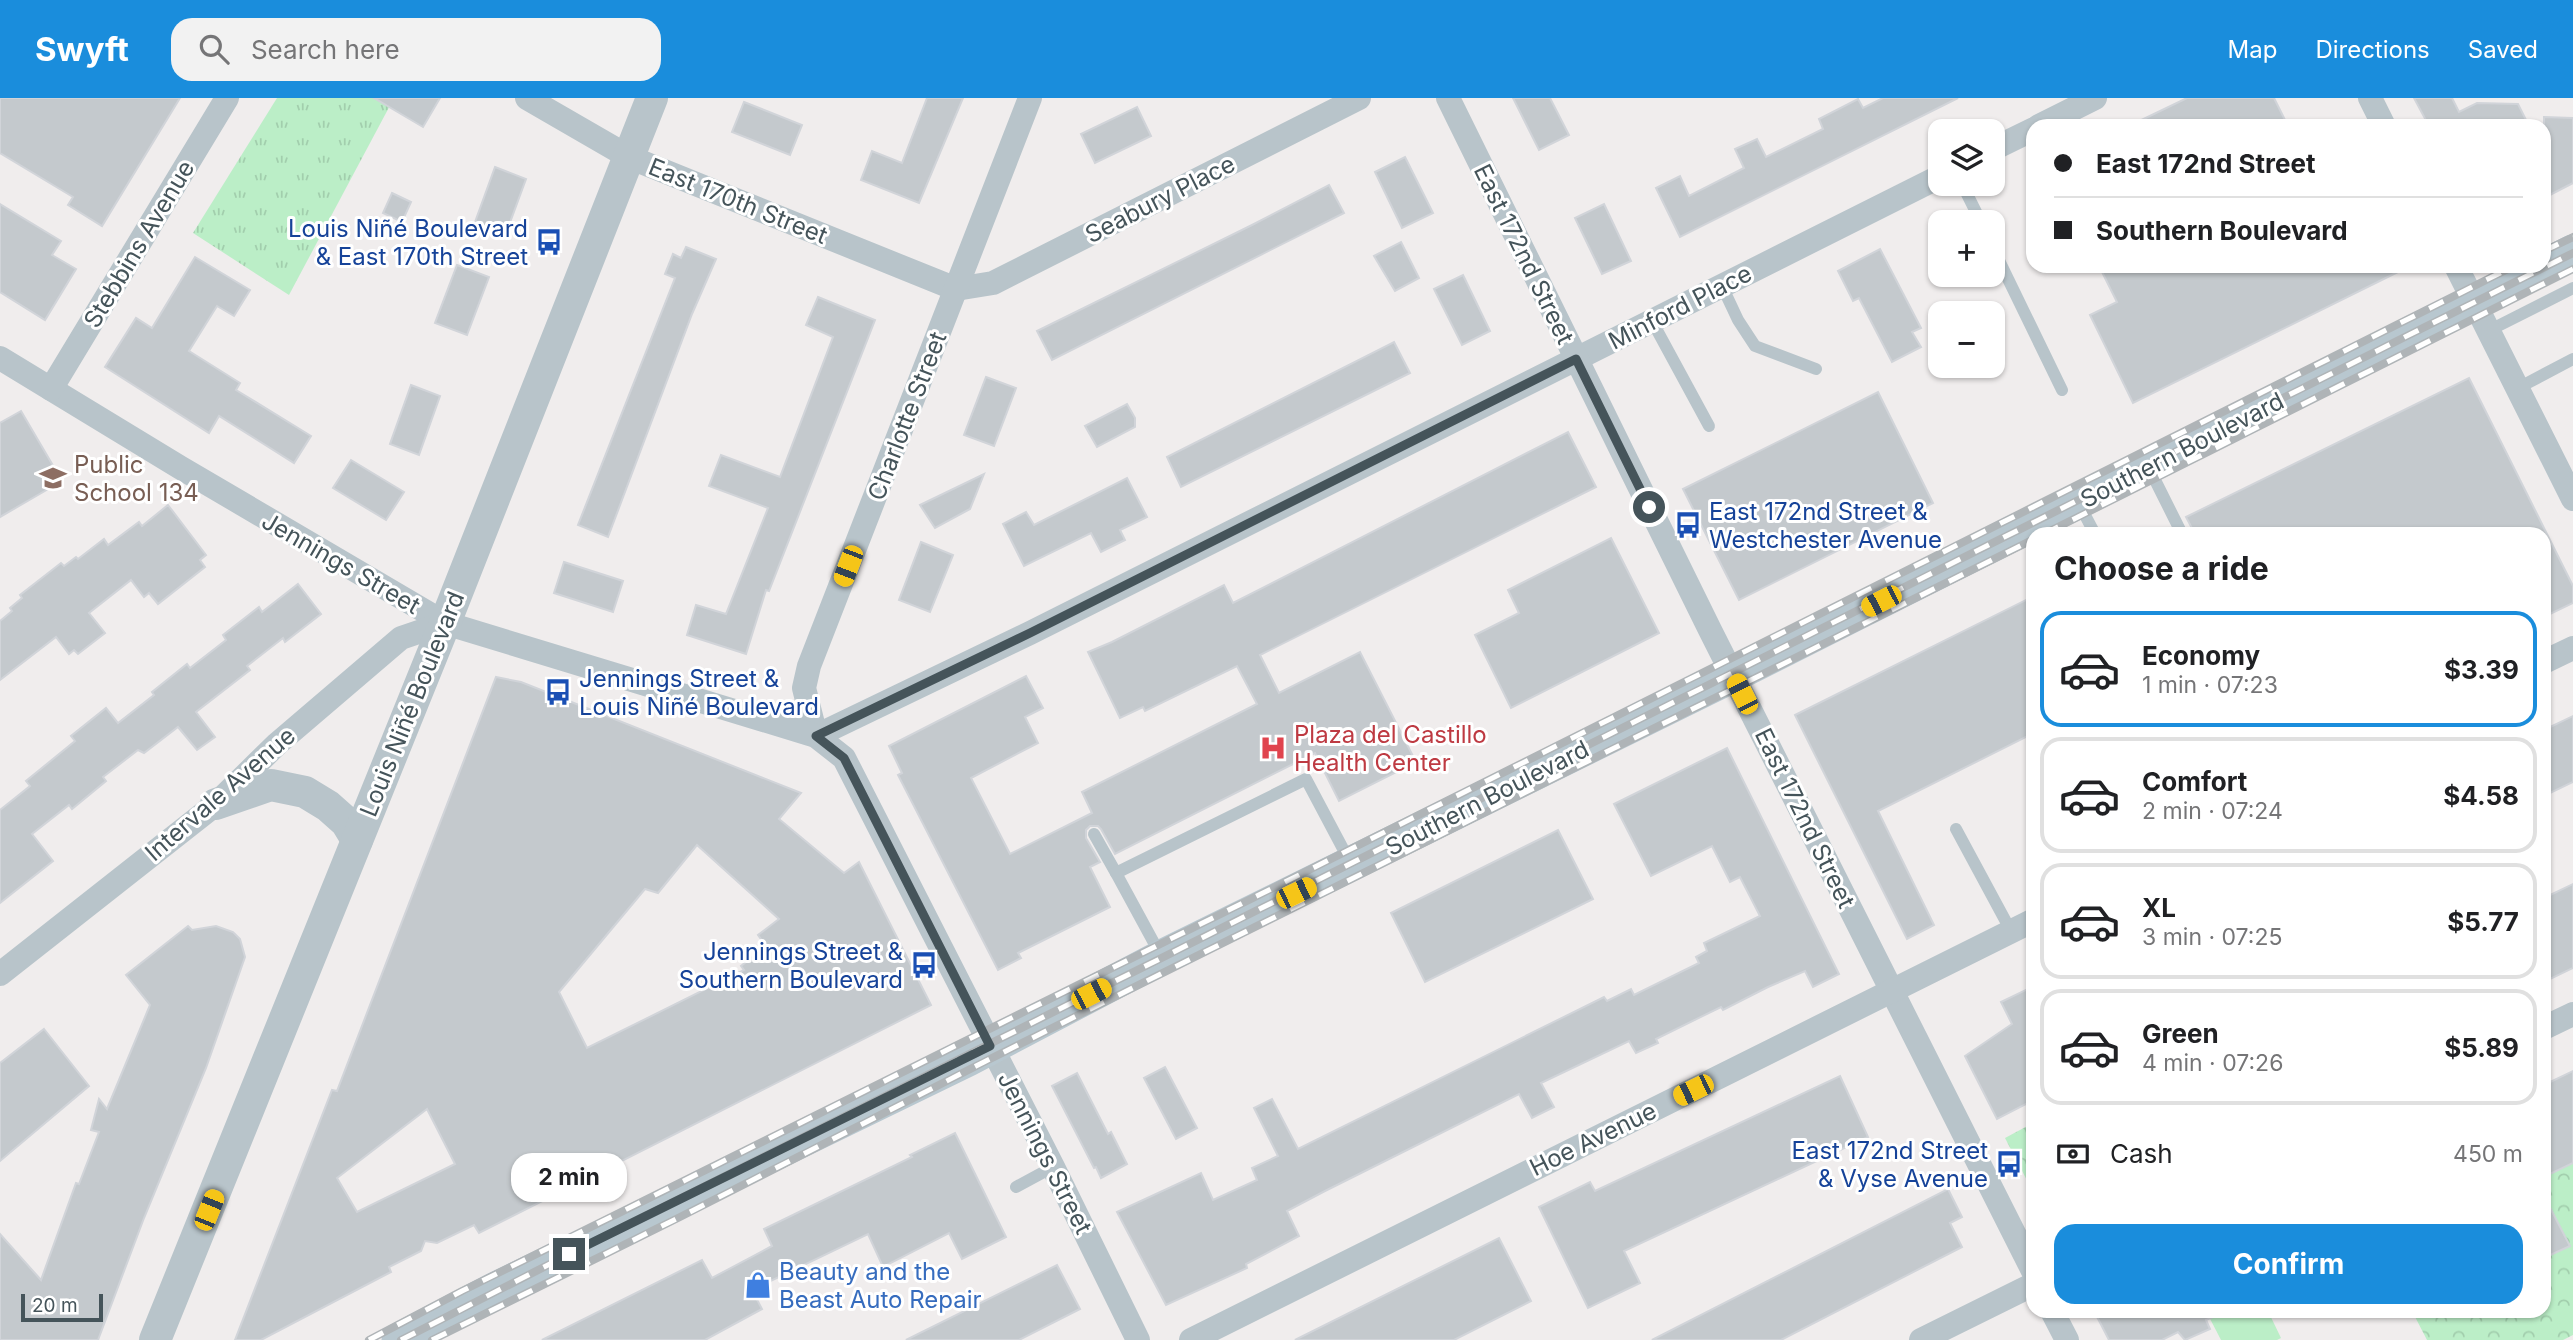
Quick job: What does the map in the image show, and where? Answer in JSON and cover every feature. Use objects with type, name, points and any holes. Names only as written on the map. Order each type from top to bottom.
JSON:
[{"type":"main road","name":"Southern Boulevard","points":[[2551,268],[2573,252]]},
{"type":"main road","name":"Southern Boulevard","points":[[2028,527],[2149,467],[2482,317],[2544,273]]},
{"type":"main road","name":"Southern Boulevard","points":[[399,1340],[494,1290],[990,1046],[1162,957],[2026,528]]},
{"type":"street","name":"Stebbins Avenue","points":[[51,390],[227,98]]},
{"type":"street","name":"East 170th Street","points":[[527,98],[629,157],[956,289]]},
{"type":"street","name":"Louis Niñé Boulevard","points":[[155,1340],[170,1325],[358,840],[652,98]]},
{"type":"street","name":"Charlotte Street","points":[[816,736],[804,688],[809,666],[1030,98]]},
{"type":"street","name":"Seabury Place","points":[[956,289],[993,283],[1359,98]]},
{"type":"street","name":"East 172nd Street","points":[[1448,98],[1733,675],[2026,1257]]},
{"type":"street","points":[[2053,119],[2095,98]]},
{"type":"street","points":[[2370,98],[2380,119]]},
{"type":"street","points":[[2005,143],[2026,133]]},
{"type":"street","name":"Minford Place","points":[[816,736],[1030,633],[1928,183]]},
{"type":"street","points":[[2460,273],[2573,499]]},
{"type":"street","name":"Jennings Street","points":[[0,358],[445,623],[816,736],[844,758],[1053,1167],[1138,1340]]},
{"type":"street","name":"Intervale Avenue","points":[[0,974],[216,804],[277,744],[401,638],[445,623]]},
{"type":"street","points":[[2551,659],[2573,648]]},
{"type":"street","points":[[216,804],[271,785],[305,792],[328,806],[346,822],[358,840]]},
{"type":"street","name":"Hoe Avenue","points":[[1191,1340],[2026,923]]},
{"type":"street","points":[[2551,1025],[2573,1014]]},
{"type":"street","points":[[1922,1340],[2026,1288]]},
{"type":"street","points":[[2056,1318],[2067,1340]]},
{"type":"lane","points":[[2005,273],[2062,390]]},
{"type":"lane","points":[[1722,286],[1738,320],[1755,346],[1816,369]]},
{"type":"lane","points":[[2482,317],[2573,288]]},
{"type":"lane","points":[[1651,321],[1709,426]]},
{"type":"lane","points":[[2518,388],[2573,359]]},
{"type":"lane","points":[[2149,467],[2179,527]]},
{"type":"lane","points":[[2078,502],[2091,527]]},
{"type":"lane","points":[[1116,873],[1306,779],[1352,865]]},
{"type":"lane","points":[[1956,829],[2011,931]]},
{"type":"lane","points":[[1094,834],[1162,957]]},
{"type":"lane","points":[[1016,1187],[1053,1167]]},
{"type":"green space","points":[[277,98],[394,98],[289,295],[193,233]]},
{"type":"green space","points":[[2026,1127],[2026,1178],[2005,1138]]},
{"type":"green space","points":[[2573,1163],[2573,1335],[2563,1340],[2427,1340],[2416,1318],[2551,1318],[2551,1255],[2570,1246],[2551,1208],[2551,1174]]},
{"type":"green space","points":[[2210,1318],[2271,1318],[2281,1338],[2277,1340],[2221,1340]]},
{"type":"building","points":[[0,98],[180,98],[102,226],[68,205],[73,197],[0,153]]},
{"type":"building","points":[[374,98],[440,98],[423,127]]},
{"type":"building","points":[[927,98],[963,98],[919,203],[861,180],[872,151],[902,163]]},
{"type":"building","points":[[1513,98],[1550,98],[1569,135],[1539,150]]},
{"type":"building","points":[[1883,98],[1958,98],[1680,237],[1656,188],[1680,176],[1689,196],[1744,168],[1735,149],[1757,139],[1766,157],[1823,129],[1819,119],[1858,99],[1863,108]]},
{"type":"building","points":[[2187,98],[2274,98],[2284,119],[2144,119]]},
{"type":"building","points":[[2414,98],[2452,98],[2459,112],[2477,103],[2518,104],[2526,119],[2425,119]]},
{"type":"building","points":[[744,102],[802,125],[790,155],[732,132]]},
{"type":"building","points":[[1137,107],[1151,136],[1095,163],[1081,134]]},
{"type":"building","points":[[2573,118],[2573,183],[2551,194],[2551,119],[2544,119]]},
{"type":"building","points":[[1405,157],[1433,213],[1402,228],[1375,172]]},
{"type":"building","points":[[495,167],[526,179],[505,236],[474,225]]},
{"type":"building","points":[[1329,185],[1344,213],[1052,360],[1037,331]]},
{"type":"building","points":[[392,193],[411,202],[402,222],[383,213]]},
{"type":"building","points":[[0,204],[61,241],[52,255],[76,269],[45,320],[0,292]]},
{"type":"building","points":[[1604,204],[1631,261],[1602,274],[1575,218]]},
{"type":"building","points":[[1401,242],[1419,278],[1395,291],[1374,256]]},
{"type":"building","points":[[686,247],[716,259],[692,314],[608,537],[578,525],[675,278],[665,274],[673,254],[681,258]]},
{"type":"building","points":[[1880,249],[1921,328],[1912,332],[1921,347],[1892,362],[1859,298],[1853,301],[1838,271]]},
{"type":"building","points":[[195,257],[250,290],[234,316],[217,306],[189,351],[240,383],[236,390],[311,436],[294,463],[219,416],[209,433],[105,367],[136,318],[152,328]]},
{"type":"building","points":[[457,265],[489,277],[467,335],[435,323]]},
{"type":"building","points":[[2102,273],[2396,273],[2133,403],[2090,315],[2117,302]]},
{"type":"building","points":[[1463,275],[1490,331],[1462,345],[1434,289]]},
{"type":"building","points":[[818,297],[875,320],[769,591],[766,590],[746,654],[687,635],[696,605],[726,614],[768,508],[709,486],[721,455],[780,477],[833,337],[806,325]]},
{"type":"building","points":[[1394,342],[1410,373],[1181,487],[1167,457]]},
{"type":"building","points":[[986,377],[1016,388],[994,446],[964,435]]},
{"type":"building","points":[[2469,378],[2544,527],[2191,527],[2186,517]]},
{"type":"building","points":[[411,385],[440,396],[419,455],[390,444]]},
{"type":"building","points":[[1878,392],[1933,503],[1739,600],[1683,489]]},
{"type":"building","points":[[1127,404],[1135,418],[1135,427],[1097,447],[1085,426]]},
{"type":"building","points":[[21,411],[62,481],[0,517],[0,423]]},
{"type":"building","points":[[1568,432],[1596,487],[1260,655],[1279,693],[1360,652],[1416,762],[1339,801],[1315,753],[1115,854],[1101,829],[1098,826],[1090,826],[1086,830],[1086,838],[1100,862],[1090,867],[1110,907],[1018,953],[1021,958],[998,970],[898,775],[902,773],[889,746],[1026,676],[1043,708],[1025,717],[1038,743],[971,778],[1010,854],[1092,813],[1082,792],[1257,704],[1237,666],[1145,711],[1143,707],[1120,718],[1088,652],[1224,585],[1233,603]]},
{"type":"building","points":[[351,460],[404,492],[386,520],[333,488]]},
{"type":"building","points":[[984,474],[970,509],[935,528],[920,505]]},
{"type":"building","points":[[1127,478],[1147,517],[1120,530],[1125,540],[1101,552],[1091,533],[1024,566],[1003,524],[1026,512],[1034,525]]},
{"type":"building","points":[[168,505],[206,555],[200,560],[205,567],[158,604],[149,593],[144,597],[131,580],[89,613],[105,633],[78,654],[74,650],[69,654],[56,637],[0,680],[0,621],[22,598],[20,595],[61,563],[64,566],[76,557],[78,559],[104,539],[108,545],[139,522],[142,526]]},
{"type":"building","points":[[1611,538],[1659,633],[1511,708],[1475,635],[1519,613],[1508,590]]},
{"type":"building","points":[[921,542],[953,555],[930,612],[899,600]]},
{"type":"building","points":[[2551,542],[2573,586],[2573,603],[2551,614]]},
{"type":"building","points":[[564,562],[623,581],[613,612],[554,593]]},
{"type":"building","points":[[298,584],[321,614],[285,642],[283,638],[247,666],[250,670],[196,712],[215,737],[197,750],[178,727],[144,753],[138,750],[103,777],[106,781],[72,809],[69,805],[32,834],[53,861],[0,903],[0,810],[30,786],[26,781],[75,741],[71,736],[106,708],[118,723],[154,695],[152,692],[187,664],[190,668],[226,640],[223,635],[259,607],[262,612]]},
{"type":"building","points":[[2026,600],[2026,737],[1878,811],[1934,925],[1907,939],[1795,715]]},
{"type":"building","points":[[496,677],[521,682],[801,793],[779,819],[844,873],[859,862],[931,1005],[479,1233],[474,1225],[437,1243],[425,1241],[421,1251],[389,1267],[391,1272],[261,1340],[235,1340],[332,1090],[337,1091]],"holes":[[[697,845],[779,919],[758,935],[766,946],[741,966],[744,970],[587,1048],[559,992],[645,889],[658,893]],[[427,1109],[455,1164],[357,1212],[337,1178]]]},
{"type":"building","points":[[2573,716],[2573,782],[2551,793],[2551,727]]},
{"type":"building","points":[[1727,748],[1839,974],[1813,987],[1805,971],[1723,1010],[1721,1007],[1656,1039],[1658,1043],[1636,1053],[1629,1041],[1541,1083],[1554,1107],[1532,1118],[1519,1094],[1325,1191],[1287,1211],[1299,1236],[1246,1264],[1247,1268],[1166,1305],[1117,1212],[1201,1173],[1213,1200],[1257,1180],[1252,1168],[1278,1156],[1254,1108],[1272,1099],[1298,1149],[1604,997],[1607,1001],[1631,989],[1634,995],[1699,963],[1696,957],[1707,951],[1704,943],[1760,916],[1740,877],[1730,882],[1712,846],[1651,876],[1614,804]]},
{"type":"building","points":[[1558,830],[1593,899],[1425,982],[1391,913]]},
{"type":"building","points":[[2573,884],[2573,968],[2551,979],[2551,895]]},
{"type":"building","points":[[188,926],[192,930],[216,926],[233,932],[240,939],[245,957],[206,1068],[144,1218],[98,1340],[0,1340],[0,1234],[41,1280],[76,1183],[79,1184],[99,1132],[91,1130],[99,1099],[107,1109],[150,1005],[126,975]]},
{"type":"building","points":[[2026,990],[2026,1104],[1997,1119],[1965,1056],[2012,1024],[2001,1002]]},
{"type":"building","points":[[44,1029],[89,1086],[0,1161],[0,1063]]},
{"type":"building","points":[[1165,1067],[1197,1128],[1176,1139],[1144,1078]]},
{"type":"building","points":[[2573,1071],[2573,1163],[2551,1174],[2551,1082]]},
{"type":"building","points":[[1077,1073],[1108,1134],[1111,1132],[1127,1164],[1101,1178],[1052,1086]]},
{"type":"building","points":[[1840,1076],[1868,1137],[1624,1251],[1640,1283],[1588,1308],[1539,1207],[1590,1182],[1595,1191]]},
{"type":"building","points":[[955,1133],[1006,1237],[962,1259],[949,1233],[883,1267],[868,1234],[752,1290],[762,1309],[705,1340],[542,1340],[702,1260],[712,1278],[772,1246],[764,1229],[912,1157],[910,1155]]},
{"type":"building","points":[[1948,1189],[1962,1217],[1950,1223],[1962,1247],[1781,1340],[1652,1340]]},
{"type":"building","points":[[2551,1209],[2570,1246],[2551,1255]]},
{"type":"building","points":[[1499,1238],[1531,1301],[1454,1340],[1295,1340]]},
{"type":"building","points":[[1057,1265],[1080,1309],[1019,1340],[906,1340]]},
{"type":"building","points":[[2098,1318],[2211,1318],[2206,1320],[2210,1329],[2185,1340],[2178,1332],[2162,1340],[2109,1340]]},
{"type":"railway","points":[[2551,248],[2573,237]]},
{"type":"railway","points":[[2551,264],[2573,253]]},
{"type":"railway","points":[[2058,527],[2573,269]]},
{"type":"railway","points":[[369,1340],[462,1291],[2500,273]]},
{"type":"railway","points":[[401,1340],[2533,273]]},
{"type":"railway","points":[[432,1340],[2026,543]]},
{"type":"place","name":"Louis Niñé Boulevard & East 170th Street","points":[[549,242]]},
{"type":"place","name":"Public School 134","points":[[53,478]]},
{"type":"place","name":"East 172nd Street & Westchester Avenue","points":[[1688,525]]},
{"type":"place","name":"Jennings Street & Louis Niñé Boulevard","points":[[558,692]]},
{"type":"place","name":"Plaza del Castillo Health Center","points":[[1273,748]]},
{"type":"place","name":"Jennings Street & Southern Boulevard","points":[[924,965]]},
{"type":"place","name":"East 172nd Street & Vyse Avenue","points":[[2009,1164]]},
{"type":"place","name":"Beauty and the Beast Auto Repair","points":[[758,1285]]},
{"type":"route","points":[[569,1254],[990,1046],[844,758],[816,736],[1030,633],[1576,359],[1649,507]]}]
